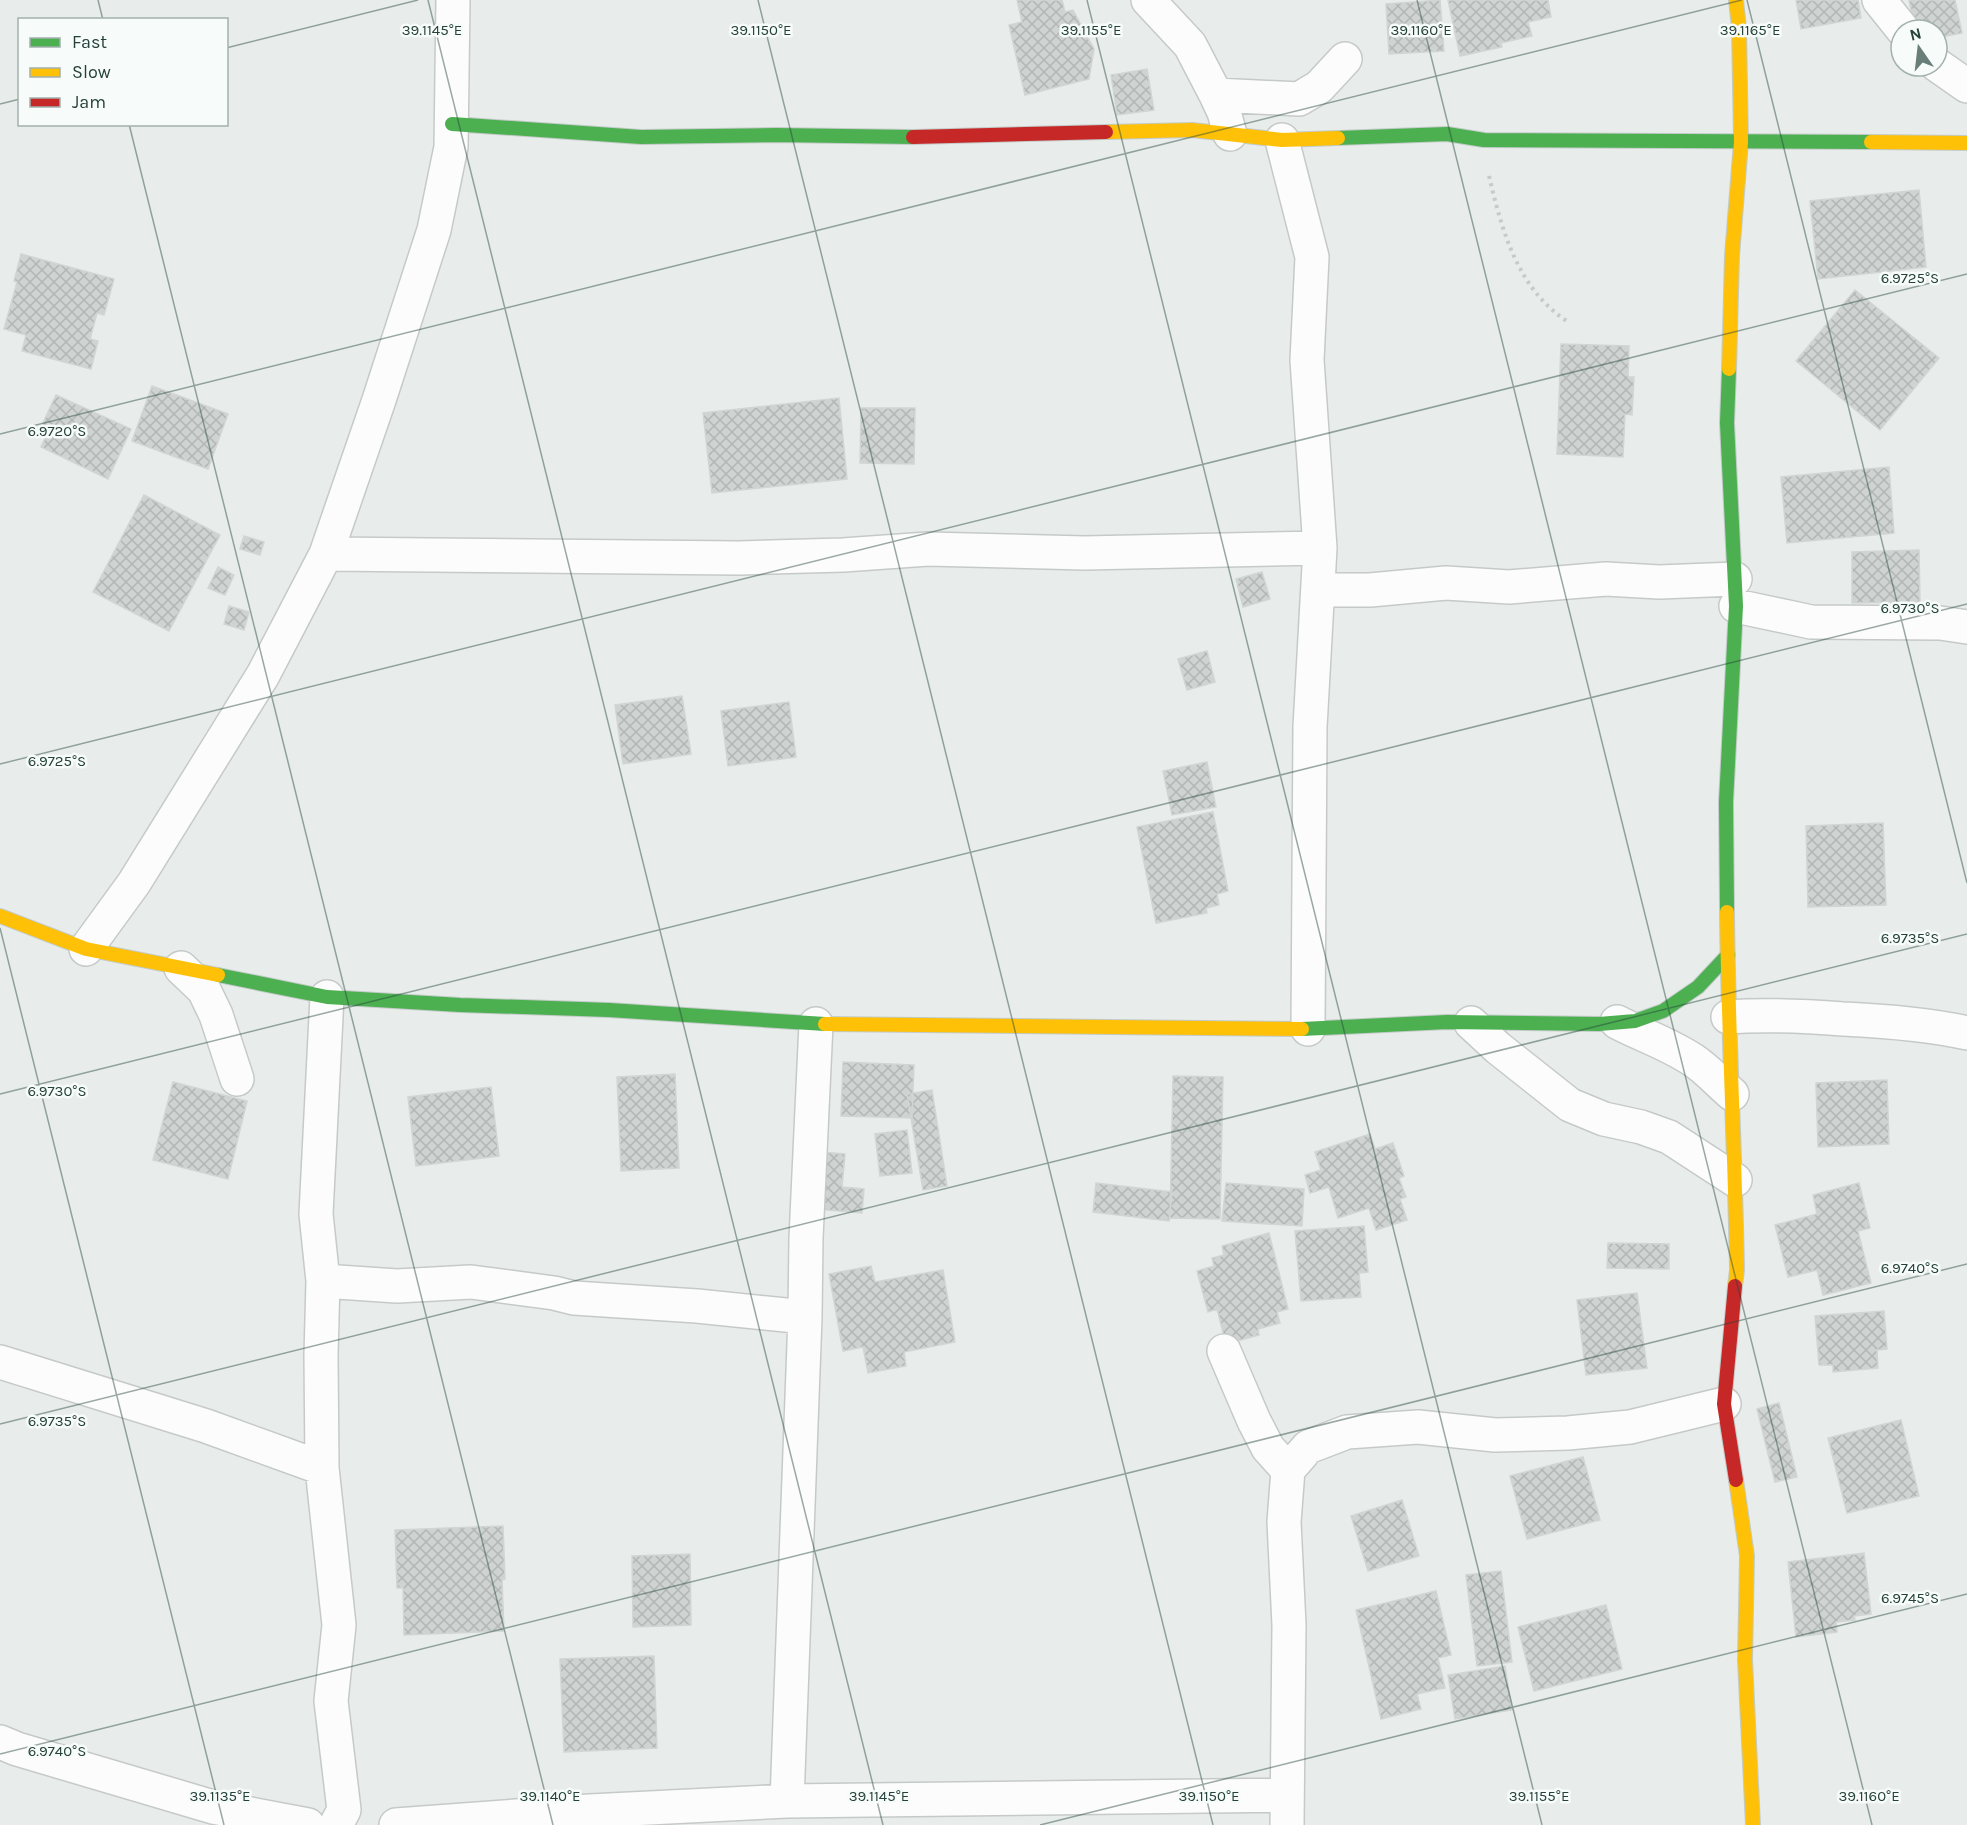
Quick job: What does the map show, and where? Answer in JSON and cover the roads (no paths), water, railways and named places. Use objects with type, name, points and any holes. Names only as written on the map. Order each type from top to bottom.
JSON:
[{"type":"street","points":[[1148,0],[1190,45],[1224,112],[1230,134]]},
{"type":"street","points":[[1736,0],[1739,28],[1741,142],[1732,256],[1727,423],[1736,592],[1726,802],[1728,1017],[1737,1270],[1724,1404],[1746,1556],[1745,1660],[1754,1825]]},
{"type":"street","points":[[1879,0],[1893,18]]},
{"type":"street","points":[[86,950],[134,883],[263,675],[326,554],[380,400],[434,230],[451,147],[452,1]]},
{"type":"street","points":[[1216,95],[1299,99],[1319,87],[1345,59]]},
{"type":"street","points":[[1949,73],[1967,86]]},
{"type":"street","points":[[452,124],[641,137],[776,135],[887,138],[1192,130],[1282,140],[1447,134],[1484,140],[1967,143]]},
{"type":"street","points":[[1282,140],[1312,257],[1307,360],[1320,548],[1310,727],[1308,1029]]},
{"type":"street","points":[[326,554],[739,558],[843,555],[928,549],[1085,553],[1320,548]]},
{"type":"street","points":[[1318,590],[1370,590],[1446,583],[1509,587],[1606,579],[1659,582],[1736,592],[1811,622],[1940,623],[1967,627]]},
{"type":"street","points":[[0,916],[86,950],[327,997],[460,1005],[609,1010],[816,1024],[1308,1029],[1447,1022],[1599,1024],[1635,1021],[1663,1011],[1698,987],[1728,955]]},
{"type":"street","points":[[181,968],[204,990],[216,1015],[237,1079]]},
{"type":"street","points":[[327,997],[316,1214],[323,1281],[322,1468],[339,1625],[331,1701],[344,1810],[336,1825]]},
{"type":"street","points":[[1728,1017],[1765,1014],[1860,1020],[1940,1027],[1967,1033]]},
{"type":"street","points":[[1617,1022],[1654,1038],[1694,1061],[1732,1094]]},
{"type":"street","points":[[1471,1023],[1498,1048],[1570,1105],[1604,1119],[1641,1127],[1669,1137],[1735,1180]]},
{"type":"street","points":[[788,1802],[806,1238],[816,1024]]},
{"type":"street","points":[[323,1281],[397,1286],[471,1282],[554,1293],[574,1298],[698,1306],[805,1317]]},
{"type":"street","points":[[1224,1351],[1258,1430],[1268,1448],[1288,1470]]},
{"type":"street","points":[[0,1362],[206,1426],[322,1468]]},
{"type":"street","points":[[396,1825],[570,1812],[788,1802],[1287,1810],[1289,1625],[1284,1522],[1288,1470],[1308,1447],[1347,1432],[1418,1427],[1496,1436],[1568,1433],[1630,1427],[1724,1404]]},
{"type":"street","points":[[0,1742],[213,1807],[308,1825]]}]
